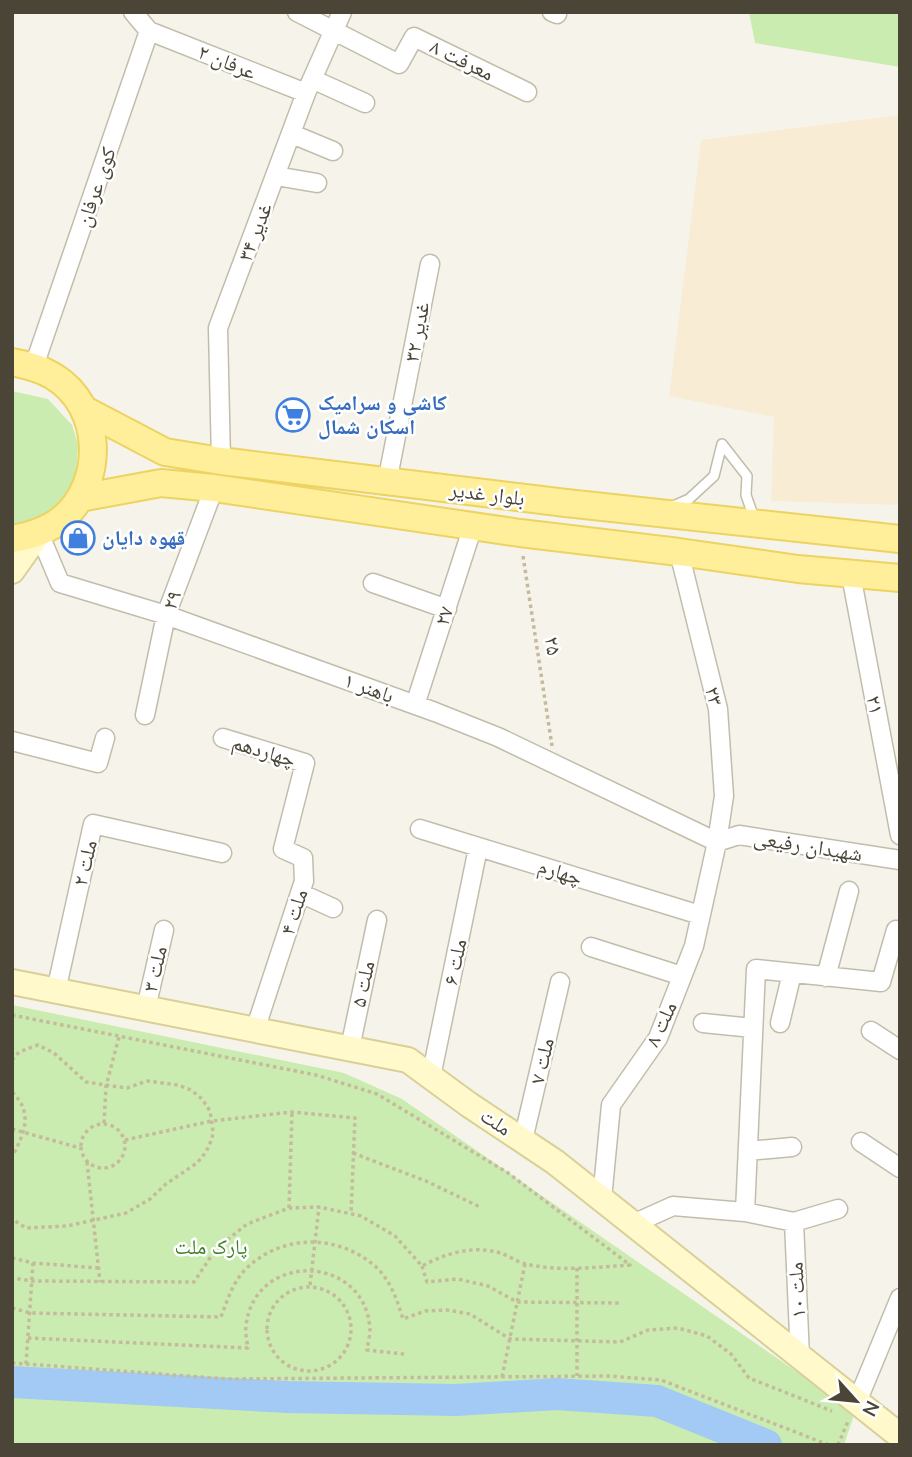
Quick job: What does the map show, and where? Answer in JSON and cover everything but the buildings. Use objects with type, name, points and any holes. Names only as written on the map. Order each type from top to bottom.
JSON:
[{"type":"main road","points":[[12,539],[39,533],[62,519],[80,498],[90,478],[94,455],[92,432],[85,410],[72,391],[55,376],[23,364]]},
{"type":"main road","name":"بلوار غدیر","points":[[85,410],[165,452],[220,461],[900,539]]},
{"type":"main road","name":"بلوار غدیر","points":[[80,498],[161,483],[214,488],[520,533],[851,575],[900,578]]},
{"type":"main road","points":[[12,570],[39,533]]},
{"type":"main road","name":"ملت","points":[[12,982],[408,1060],[555,1162],[602,1199],[800,1357],[848,1410],[900,1436]]},
{"type":"street","points":[[133,12],[149,31]]},
{"type":"street","name":"معرفت ۸","points":[[297,12],[399,64],[414,37],[527,92]]},
{"type":"street","name":"۳۴ غدیر","points":[[220,461],[218,328],[309,86],[342,12]]},
{"type":"street","name":"۲ عرفان","points":[[149,31],[365,103]]},
{"type":"street","name":"کوی عرفان","points":[[23,364],[149,31]]},
{"type":"street","points":[[292,134],[333,151]]},
{"type":"street","points":[[276,176],[317,183]]},
{"type":"street","name":"۳۲ غدیر","points":[[387,482],[430,264]]},
{"type":"street","name":"۲۹","points":[[145,715],[166,615],[214,488]]},
{"type":"street","name":"۲۷","points":[[415,705],[473,526]]},
{"type":"street","name":"باهنر ۱","points":[[39,533],[61,583],[166,615],[498,737],[717,842]]},
{"type":"street","name":"۲۳","points":[[679,552],[718,709],[724,796],[717,842]]},
{"type":"street","name":"۲۱","points":[[851,575],[900,835]]},
{"type":"street","points":[[373,583],[447,609]]},
{"type":"street","points":[[12,741],[98,763],[105,738]]},
{"type":"street","name":"چهاردهم","points":[[223,738],[305,763]]},
{"type":"street","name":"۴ ملت","points":[[255,1030],[304,881],[303,858],[283,849],[305,763]]},
{"type":"street","name":"۲ ملت","points":[[56,991],[93,824],[222,853]]},
{"type":"street","name":"چهارم","points":[[420,830],[700,915]]},
{"type":"street","name":"شهیدان رفیعی","points":[[717,842],[739,835],[900,860]]},
{"type":"street","name":"۸ ملت","points":[[602,1199],[611,1105],[658,1038],[694,946],[717,842]]},
{"type":"street","name":"۶ ملت","points":[[431,1076],[478,848]]},
{"type":"street","points":[[826,976],[849,891]]},
{"type":"street","points":[[300,893],[332,908]]},
{"type":"street","name":"۵ ملت","points":[[350,1048],[377,920]]},
{"type":"street","name":"۳ ملت","points":[[146,1009],[164,930]]},
{"type":"street","points":[[745,1212],[756,969],[881,982],[896,930],[900,931]]},
{"type":"street","points":[[592,947],[682,976]]},
{"type":"street","points":[[780,1023],[792,973]]},
{"type":"street","name":"۷ ملت","points":[[523,1140],[560,982]]},
{"type":"street","points":[[703,1023],[753,1028]]},
{"type":"street","points":[[871,1031],[900,1051]]},
{"type":"street","points":[[861,1142],[900,1168]]},
{"type":"street","points":[[748,1151],[792,1147]]},
{"type":"street","points":[[633,1224],[673,1206],[745,1212],[794,1222],[838,1209]]},
{"type":"street","name":"ملت ۱۰","points":[[794,1222],[800,1357]]},
{"type":"street","points":[[848,1410],[898,1308]]},
{"type":"lane","points":[[658,513],[689,499],[714,476],[722,444],[747,476],[746,495],[755,522]]},
{"type":"path","name":"۲۵","points":[[520,533],[555,765]]},
{"type":"path","points":[[12,1015],[316,1074],[377,1094],[508,1173],[630,1265],[577,1268],[525,1264],[500,1253],[473,1249],[446,1254],[422,1266]]},
{"type":"path","points":[[104,1123],[106,1086],[119,1037]]},
{"type":"path","points":[[12,1060],[19,1052],[38,1045],[54,1054],[86,1082],[127,1088],[147,1081],[178,1085],[191,1090],[202,1099],[212,1121],[212,1139],[197,1163],[166,1184],[150,1199],[126,1213],[67,1226],[26,1228],[12,1219]]},
{"type":"path","points":[[12,1092],[24,1108],[26,1120],[25,1132],[12,1157]]},
{"type":"path","points":[[289,1208],[292,1112]]},
{"type":"path","points":[[125,1140],[212,1121],[292,1112],[355,1118],[351,1213]]},
{"type":"path","points":[[87,1162],[102,1169],[118,1163],[123,1157],[125,1140],[121,1131],[104,1123],[95,1125],[87,1130],[80,1147],[87,1162],[100,1282]]},
{"type":"path","points":[[12,1129],[80,1147]]},
{"type":"path","points":[[353,1153],[426,1181],[480,1207]]},
{"type":"path","points":[[310,1286],[319,1207]]},
{"type":"path","points":[[12,1278],[32,1281],[194,1282],[216,1249],[247,1224],[289,1208],[319,1207],[361,1216],[395,1236],[422,1266],[427,1282],[458,1279],[468,1281],[488,1286],[517,1302],[622,1304]]},
{"type":"path","points":[[12,1308],[30,1313],[221,1317],[231,1290],[248,1267],[272,1250],[299,1242],[328,1242],[355,1251],[378,1269],[395,1292],[403,1319],[425,1311],[447,1310],[470,1314],[510,1339],[620,1342],[648,1330],[678,1328],[707,1336],[732,1354],[749,1378],[848,1410],[838,1445]]},
{"type":"path","points":[[12,1258],[33,1263],[99,1268]]},
{"type":"path","points":[[26,1364],[33,1263]]},
{"type":"path","points":[[502,1377],[525,1264]]},
{"type":"path","points":[[577,1268],[577,1376]]},
{"type":"path","points":[[28,1338],[248,1348],[248,1317],[262,1289],[279,1276],[299,1270],[320,1270],[339,1278],[355,1291],[366,1309],[370,1330],[367,1350],[404,1353]]},
{"type":"path","points":[[310,1286],[326,1289],[340,1299],[349,1313],[351,1330],[348,1346],[338,1360],[324,1369],[307,1371],[291,1368],[278,1358],[269,1344],[266,1328],[270,1311],[279,1297],[293,1289],[310,1286]]},
{"type":"path","points":[[12,1363],[228,1379],[577,1376],[661,1380],[829,1445]]},
{"type":"path","points":[[307,1371],[307,1378]]},
{"type":"shaded area","points":[[900,115],[900,505],[771,501],[774,417],[669,396],[701,140]]},
{"type":"green space","points":[[749,12],[900,12],[900,67],[755,43]]},
{"type":"green space","points":[[12,391],[48,399],[72,425],[78,444],[75,488],[56,519],[12,536]]},
{"type":"green space","name":"پارک ملت","points":[[12,1005],[344,1073],[402,1099],[855,1412],[844,1445],[12,1445]]},
{"type":"waterway","points":[[12,1382],[287,1397],[456,1400],[557,1394],[657,1401],[766,1445]]},
{"type":"place","name":"کاشی و سرامیک اسکان شمال","points":[[293,415]]},
{"type":"place","name":"قهوه دایان","points":[[78,538]]}]
